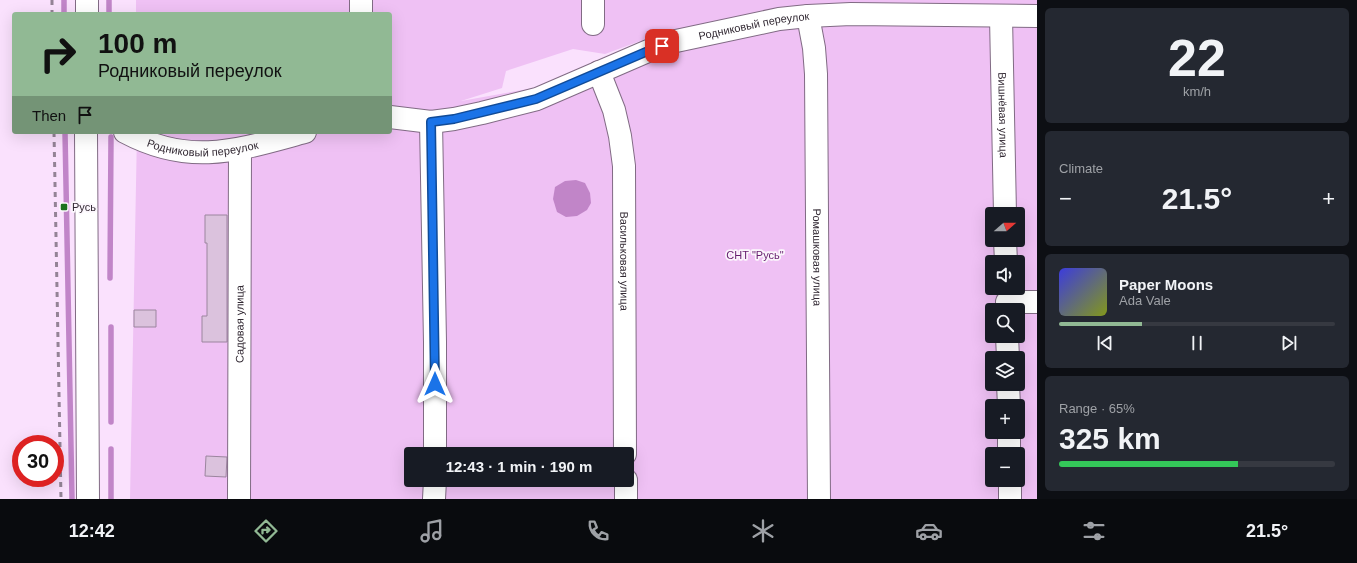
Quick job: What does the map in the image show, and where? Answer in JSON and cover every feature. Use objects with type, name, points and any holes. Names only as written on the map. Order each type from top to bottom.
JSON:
[{"type":"street","points":[[87,0],[87,12]]},
{"type":"street","points":[[361,0],[361,12]]},
{"type":"street","points":[[593,0],[593,24]]},
{"type":"street","name":"Родниковый переулок","points":[[392,117],[431,122],[454,119],[536,99],[648,51],[676,41],[779,19],[851,14],[1001,17],[1037,16]]},
{"type":"street","name":"Ромашковая улица","points":[[808,16],[814,48],[816,74],[819,499]]},
{"type":"street","name":"Вишнёвая улица","points":[[1001,17],[1005,207]]},
{"type":"street","name":"Васильковая улица","points":[[599,72],[614,110],[620,136],[624,166],[625,447]]},
{"type":"street","points":[[431,122],[435,342],[435,447]]},
{"type":"street","points":[[86,134],[88,499]]},
{"type":"street","name":"Родниковый переулок","points":[[129,134],[143,141],[168,149],[211,153],[240,149],[298,134]]},
{"type":"street","name":"Садовая улица","points":[[239,499],[240,149]]},
{"type":"street","points":[[1007,300],[1037,302]]},
{"type":"street","points":[[434,487],[434,499]]},
{"type":"street","points":[[626,487],[626,499]]},
{"type":"street","points":[[1010,487],[1010,499]]},
{"type":"green space","name":"СНТ \"Русь\"","points":[[136,0],[1037,0],[1037,499],[130,499],[137,134],[392,134],[392,12],[136,12]],"holes":[[[670,30],[539,87],[461,101],[502,88],[506,71],[573,49],[605,54]]]},
{"type":"shaded area","points":[[576,180],[585,183],[590,193],[591,203],[587,210],[577,216],[566,217],[557,212],[553,199],[555,187],[565,181]]},
{"type":"building","points":[[205,215],[227,215],[227,342],[202,342],[202,316],[207,316],[207,243],[205,243]]},
{"type":"building","points":[[134,310],[156,310],[156,327],[134,327]]},
{"type":"building","points":[[206,456],[227,457],[226,477],[205,476]]},
{"type":"waterway","points":[[64,0],[64,12]]},
{"type":"waterway","points":[[109,0],[109,12]]},
{"type":"waterway","points":[[65,134],[72,499]]},
{"type":"waterway","points":[[110,278],[111,137]]},
{"type":"waterway","points":[[111,327],[111,422]]},
{"type":"waterway","points":[[111,449],[111,499]]},
{"type":"railway","points":[[52,0],[52,12]]},
{"type":"railway","points":[[54,134],[61,499]]},
{"type":"place","name":"Русь","points":[[64,207]]},
{"type":"route","points":[[435,384],[431,122],[482,113],[536,99],[662,46]]}]
